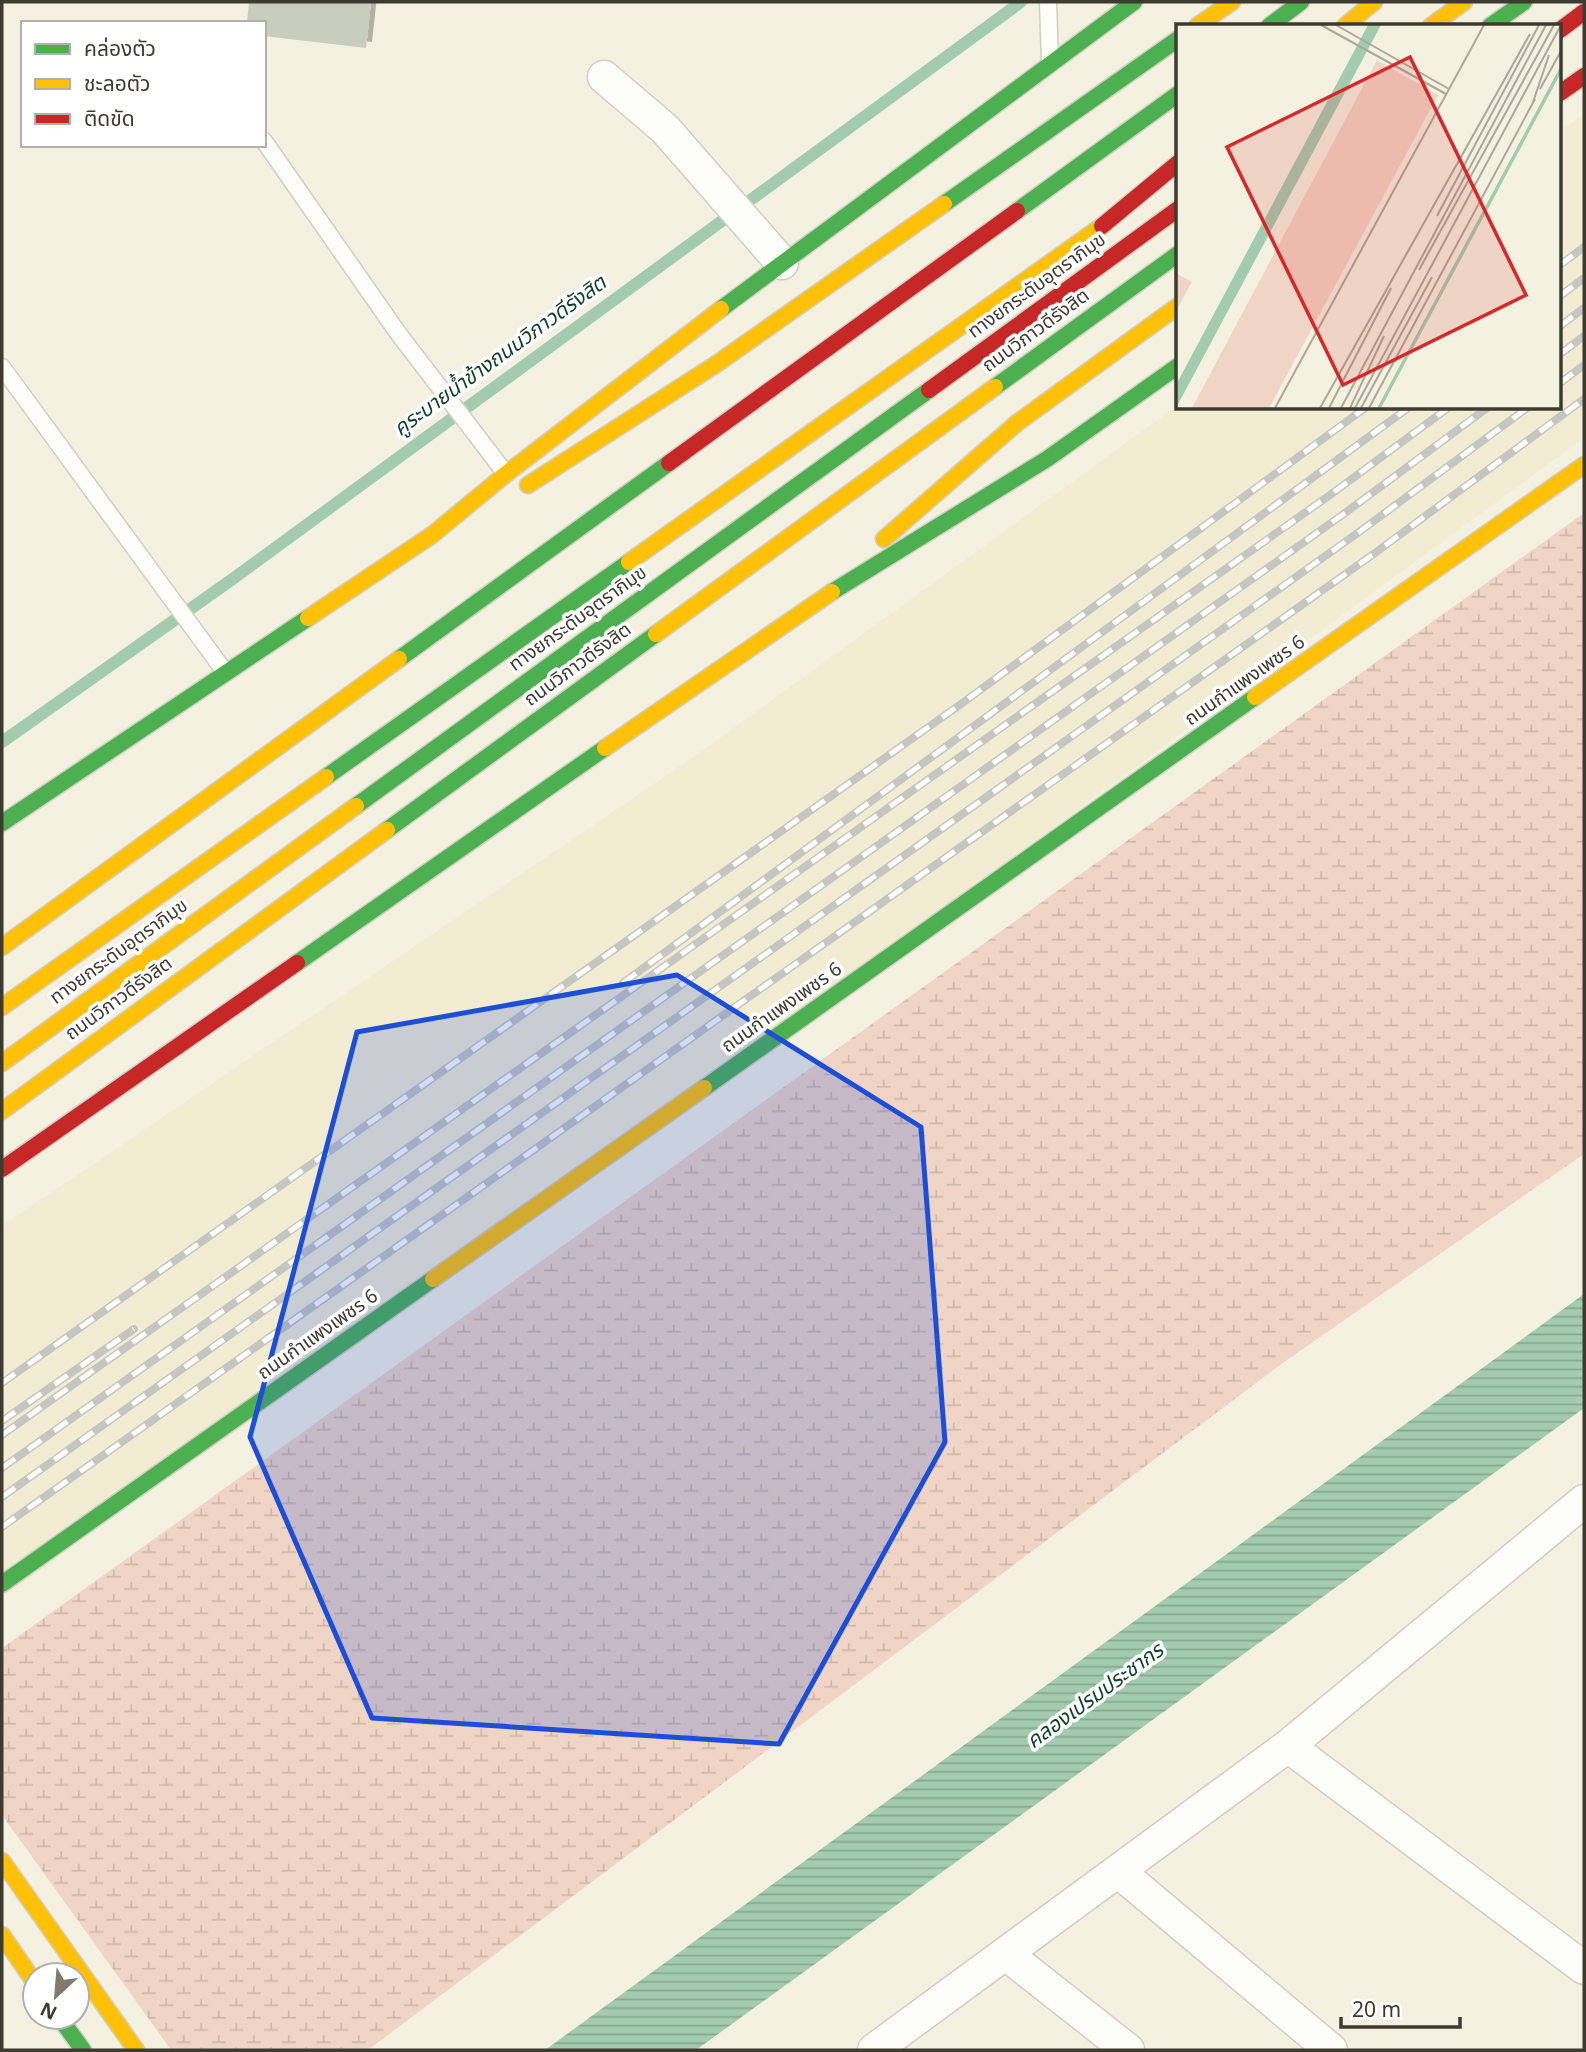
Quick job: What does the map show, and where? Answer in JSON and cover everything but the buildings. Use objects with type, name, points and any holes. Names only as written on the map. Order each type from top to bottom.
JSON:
[{"type":"main road","points":[[2,824],[432,534],[506,474],[782,263],[1134,2]]},
{"type":"main road","points":[[1200,24],[1232,2]]},
{"type":"main road","points":[[1272,24],[1301,2]]},
{"type":"main road","points":[[1347,24],[1374,2]]},
{"type":"main road","points":[[1434,24],[1464,2]]},
{"type":"main road","points":[[1493,24],[1524,2]]},
{"type":"main road","points":[[1562,28],[1584,12]]},
{"type":"main road","points":[[432,534],[511,496],[715,365],[993,172],[1176,40]]},
{"type":"main road","points":[[1562,92],[1584,76]]},
{"type":"main road","points":[[2,947],[1176,95]]},
{"type":"main road","name":"ทางยกระดับอุตราภิมุข","points":[[2,1007],[1095,231],[1176,165]]},
{"type":"main road","name":"ทางยกระดับอุตราภิมุข","points":[[2,1063],[1176,210]]},
{"type":"main road","name":"ถนนวิภาวดีรังสิต","points":[[2,1111],[1176,255]]},
{"type":"main road","points":[[798,613],[1017,423],[1176,307]]},
{"type":"main road","points":[[2,1169],[798,613],[1047,459],[1176,367]]},
{"type":"main road","name":"ถนนกำแพงเพชร 6","points":[[2,1584],[1584,465]]},
{"type":"main road","points":[[2,1861],[136,2050]]},
{"type":"main road","points":[[2,1935],[21,1963]]},
{"type":"main road","points":[[69,2031],[83,2050]]},
{"type":"street","points":[[604,77],[665,129],[782,263]]},
{"type":"street","points":[[874,2050],[1288,1746],[1584,1501]]},
{"type":"street","points":[[1288,1746],[1584,1968]]},
{"type":"street","points":[[1118,1871],[1331,2050]]},
{"type":"street","points":[[1006,1954],[1128,2050]]},
{"type":"lane","points":[[1048,2],[1050,64]]},
{"type":"lane","points":[[266,144],[444,393],[506,474]]},
{"type":"lane","points":[[2,367],[225,672]]},
{"type":"highlighted area","points":[[677,975],[921,1127],[945,1442],[779,1744],[372,1718],[250,1437],[357,1032]]},
{"type":"shaded area","points":[[1584,114],[1584,438],[2,1598],[2,1226],[692,758],[1176,406],[1176,410],[1562,410],[1562,130]]},
{"type":"green space","points":[[1584,513],[1584,1154],[1284,1362],[368,2050],[171,2050],[2,1815],[2,1648]]},
{"type":"water","name":"คลองเปรมประชากร","points":[[1584,1294],[1584,1408],[696,2050],[545,2050]]},
{"type":"waterway","name":"คูระบายน้ำข้างถนนวิภาวดีรังสิต","points":[[2,742],[234,578],[1021,2]]},
{"type":"railway","points":[[1562,264],[1584,247]]},
{"type":"railway","points":[[1562,294],[1584,278]]},
{"type":"railway","points":[[1562,324],[1584,308]]},
{"type":"railway","points":[[1562,352],[1584,336]]},
{"type":"railway","points":[[1562,382],[1584,365]]},
{"type":"railway","points":[[2,1527],[1375,553],[1584,399]]},
{"type":"railway","points":[[2,1383],[961,704],[1362,410]]},
{"type":"railway","points":[[623,983],[1405,410]]},
{"type":"railway","points":[[2,1435],[1330,495],[1445,410]]},
{"type":"railway","points":[[2,1468],[1345,513],[1484,410]]},
{"type":"railway","points":[[2,1497],[1359,532],[1524,410]]},
{"type":"railway","points":[[2,1421],[134,1329]]},
{"type":"traffic: fast","points":[[721,309],[1134,2]]},
{"type":"traffic: fast","points":[[1272,24],[1301,2]]},
{"type":"traffic: fast","points":[[1493,24],[1524,2]]},
{"type":"traffic: fast","points":[[944,204],[1176,40]]},
{"type":"traffic: fast","points":[[1017,211],[1176,95]]},
{"type":"traffic: fast","points":[[995,387],[1176,255]]},
{"type":"traffic: fast","points":[[832,592],[1047,459],[1176,367]]},
{"type":"traffic: fast","points":[[356,806],[929,390]]},
{"type":"traffic: fast","points":[[399,659],[669,463]]},
{"type":"traffic: fast","points":[[326,777],[629,562]]},
{"type":"traffic: fast","points":[[2,823],[308,618]]},
{"type":"traffic: fast","points":[[387,830],[656,634]]},
{"type":"traffic: fast","points":[[704,1088],[1255,697]]},
{"type":"traffic: fast","points":[[297,963],[605,748]]},
{"type":"traffic: fast","points":[[2,1584],[433,1279]]},
{"type":"traffic: fast","points":[[69,2031],[83,2050]]},
{"type":"traffic: slow","points":[[1200,24],[1232,2]]},
{"type":"traffic: slow","points":[[1347,24],[1374,2]]},
{"type":"traffic: slow","points":[[1434,24],[1464,2]]},
{"type":"traffic: slow","points":[[528,485],[715,365],[944,204]]},
{"type":"traffic: slow","points":[[629,562],[1102,226]]},
{"type":"traffic: slow","points":[[884,539],[1017,423],[1176,307]]},
{"type":"traffic: slow","points":[[308,618],[432,535],[506,474],[721,309]]},
{"type":"traffic: slow","points":[[656,634],[995,387]]},
{"type":"traffic: slow","points":[[1255,697],[1584,465]]},
{"type":"traffic: slow","points":[[605,748],[832,592]]},
{"type":"traffic: slow","points":[[2,947],[399,659]]},
{"type":"traffic: slow","points":[[2,1007],[326,777]]},
{"type":"traffic: slow","points":[[2,1063],[356,806]]},
{"type":"traffic: slow","points":[[2,1111],[387,830]]},
{"type":"traffic: slow","points":[[433,1279],[704,1088]]},
{"type":"traffic: slow","points":[[2,1861],[136,2050]]},
{"type":"traffic: slow","points":[[2,1935],[21,1963]]},
{"type":"traffic: jam","points":[[1562,28],[1584,12]]},
{"type":"traffic: jam","points":[[1562,92],[1584,76]]},
{"type":"traffic: jam","points":[[1102,226],[1176,165]]},
{"type":"traffic: jam","points":[[929,390],[1176,210]]},
{"type":"traffic: jam","points":[[669,463],[1017,211]]},
{"type":"traffic: jam","points":[[2,1169],[297,963]]}]
